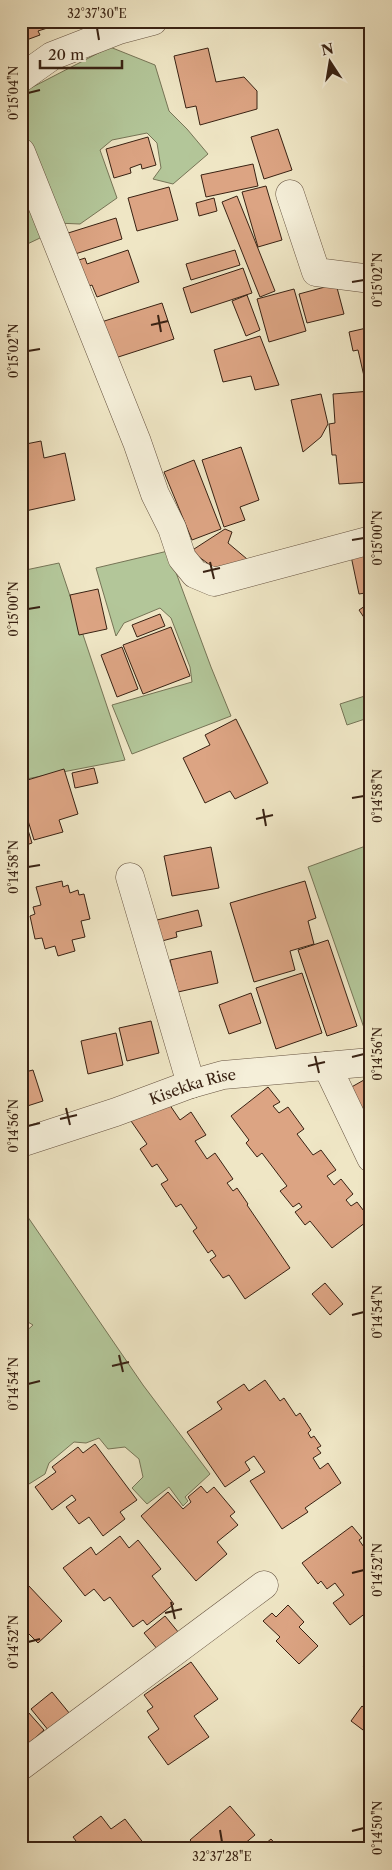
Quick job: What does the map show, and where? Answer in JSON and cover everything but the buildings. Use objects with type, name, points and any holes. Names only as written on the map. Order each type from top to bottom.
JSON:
[{"type":"street","points":[[21,78],[52,56],[119,30],[153,21]]},
{"type":"street","points":[[21,152],[137,442],[155,494],[172,528],[182,558],[195,574],[214,582],[371,540]]},
{"type":"street","points":[[290,194],[316,272],[371,279]]},
{"type":"street","points":[[130,877],[191,1084]]},
{"type":"street","name":"Kisekka Rise","points":[[21,1143],[116,1112],[191,1084],[223,1075],[371,1062]]},
{"type":"street","points":[[327,1066],[371,1158]]},
{"type":"street","points":[[21,1766],[264,1585]]},
{"type":"green space","points":[[110,47],[155,65],[169,111],[208,154],[173,184],[153,179],[161,168],[157,143],[147,133],[112,140],[100,150],[117,198],[80,224],[56,223],[40,238],[21,247],[21,93]]},
{"type":"green space","points":[[168,551],[231,716],[132,754],[112,705],[192,682],[190,667],[171,618],[160,608],[124,623],[116,636],[96,568]]},
{"type":"green space","points":[[59,563],[125,760],[21,780],[21,571]]},
{"type":"green space","points":[[371,694],[371,717],[347,725],[340,704]]},
{"type":"green space","points":[[371,844],[371,1048],[308,867]]},
{"type":"green space","points":[[21,1207],[143,1385],[210,1474],[185,1497],[188,1501],[183,1506],[169,1487],[147,1504],[132,1488],[143,1477],[139,1459],[125,1447],[108,1449],[99,1438],[86,1443],[74,1442],[49,1463],[45,1474],[21,1489],[21,1336],[33,1325],[21,1318]]}]
